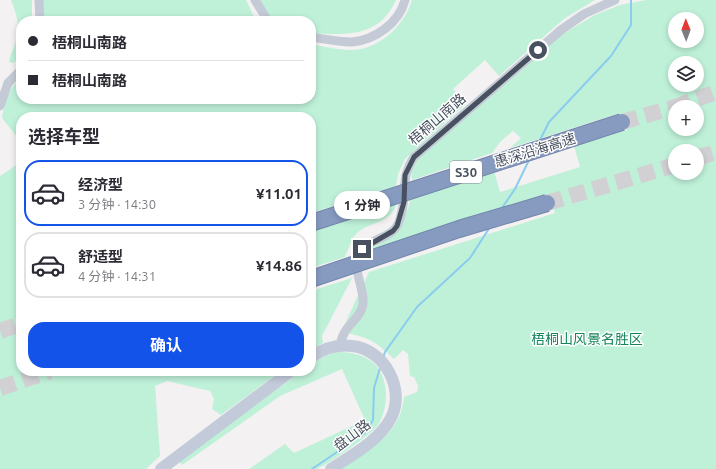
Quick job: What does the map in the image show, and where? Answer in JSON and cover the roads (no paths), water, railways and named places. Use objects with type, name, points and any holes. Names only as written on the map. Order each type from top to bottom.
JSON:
[{"type":"highway","name":"惠深沿海高速","points":[[316,221],[622,122]]},
{"type":"highway","points":[[316,277],[459,229],[547,203]]},
{"type":"main road","name":"盘山路","points":[[316,354],[329,348],[340,346],[359,347],[376,356],[386,366],[396,390],[395,409],[391,419],[384,429],[370,442],[331,469]]},
{"type":"main road","points":[[160,469],[284,376]]},
{"type":"street","points":[[39,0],[40,16]]},
{"type":"street","points":[[255,0],[265,16]]},
{"type":"street","points":[[316,38],[340,42],[364,39],[384,30],[403,8],[405,0]]},
{"type":"street","name":"梧桐山南路","points":[[340,346],[345,328],[358,315],[362,306],[363,298],[356,263],[358,256],[362,249],[393,231],[397,226],[404,202],[405,175],[414,157],[561,30],[584,14],[615,0]]},
{"type":"street","points":[[0,106],[8,83],[16,75]]},
{"type":"waterway","points":[[539,142],[549,122],[611,56],[631,25],[631,0]]},
{"type":"waterway","points":[[502,208],[515,189],[530,158]]},
{"type":"waterway","points":[[383,358],[385,352],[417,307],[470,258],[490,227]]},
{"type":"waterway","points":[[312,469],[365,433],[373,420],[374,388],[380,368]]},
{"type":"tunnel","points":[[694,100],[716,92]]},
{"type":"tunnel","points":[[622,122],[668,109]]},
{"type":"tunnel","points":[[704,156],[716,152]]},
{"type":"tunnel","points":[[547,203],[668,167]]},
{"type":"tunnel","points":[[0,331],[16,326]]},
{"type":"tunnel","points":[[0,388],[35,376]]},
{"type":"park label","name":"梧桐山风景名胜区","points":[[587,339]]}]
